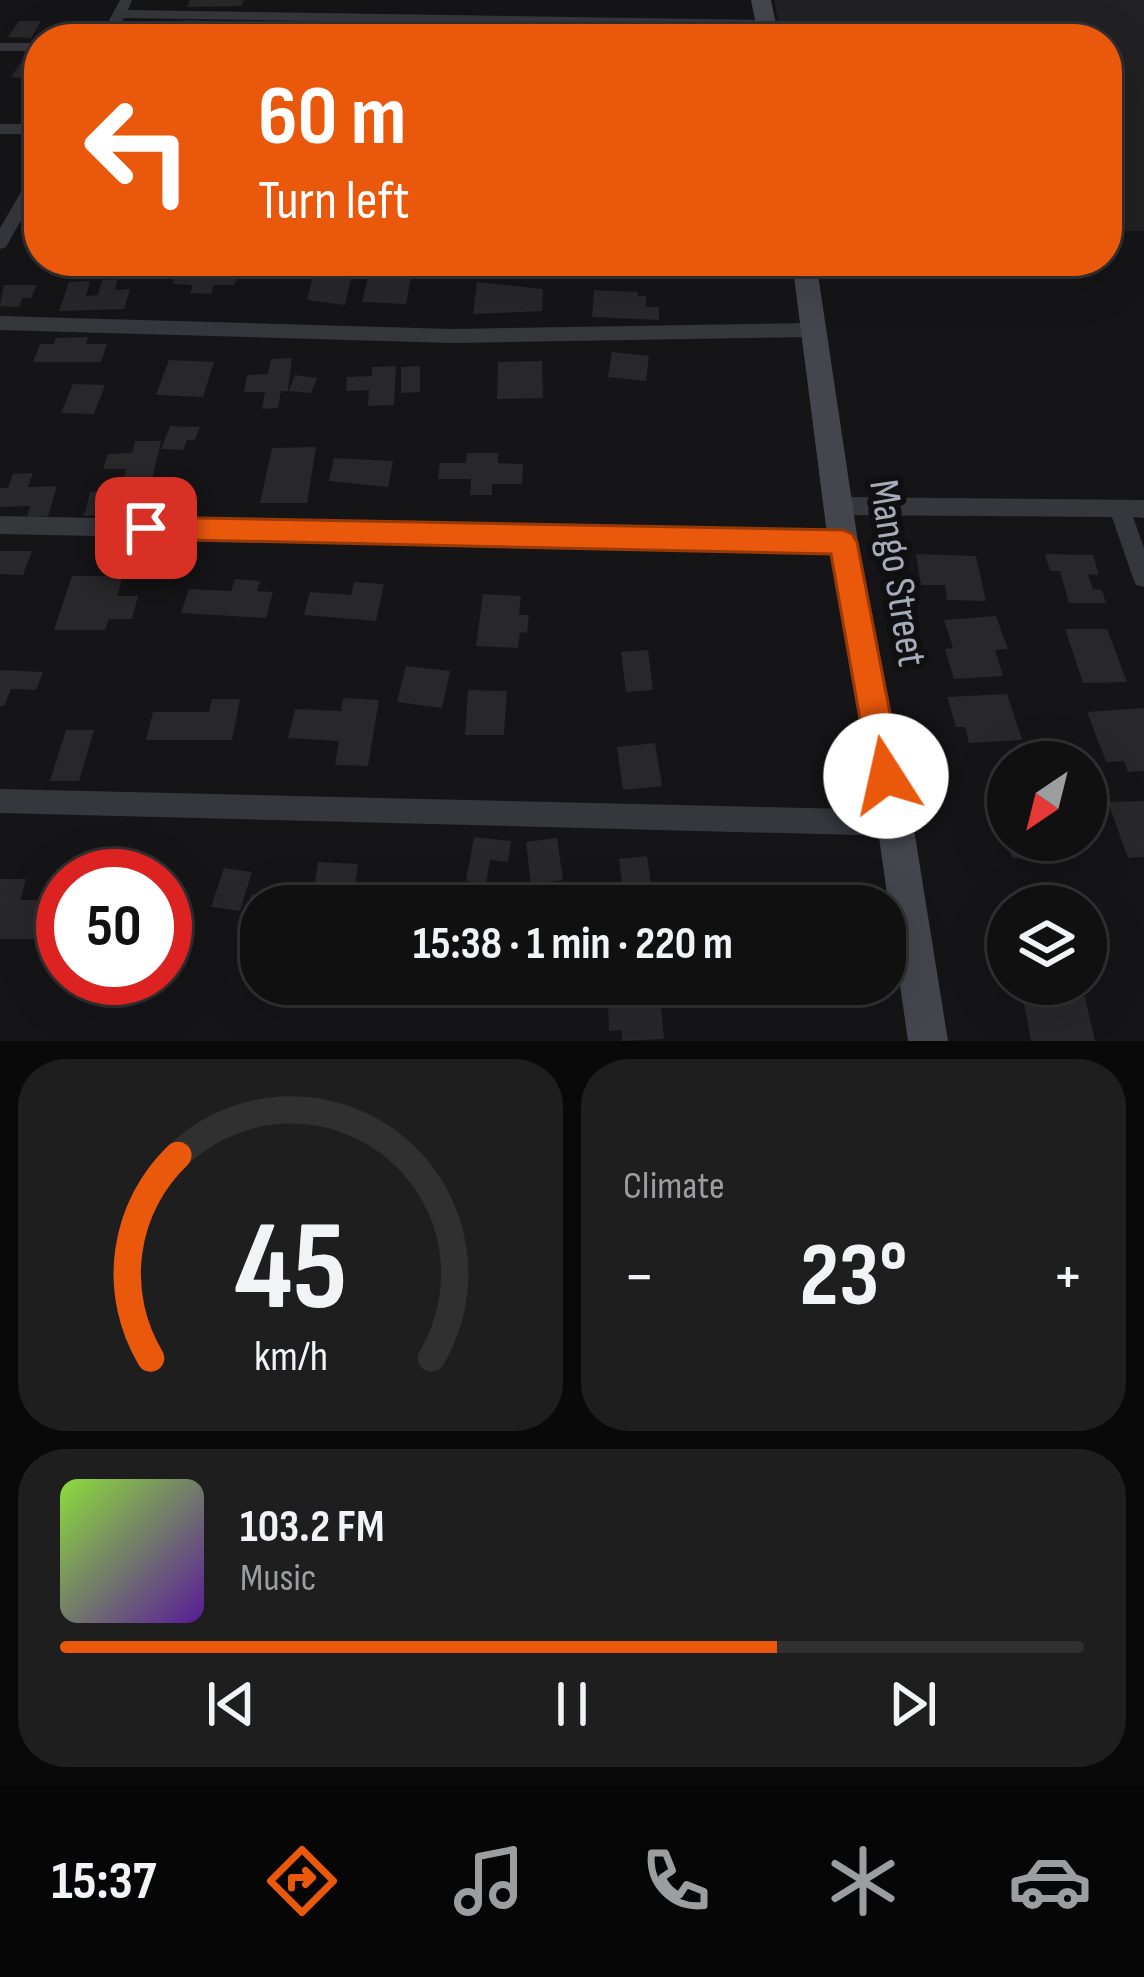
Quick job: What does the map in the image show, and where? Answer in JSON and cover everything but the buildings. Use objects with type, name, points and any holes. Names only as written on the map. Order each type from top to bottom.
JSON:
[{"type":"main road","name":"Mango Street","points":[[806,276],[843,542],[895,823],[928,1041]]},
{"type":"street","points":[[123,7],[579,24]]},
{"type":"street","points":[[2,238],[24,201]]},
{"type":"street","points":[[0,323],[453,336],[814,330]]},
{"type":"street","points":[[841,506],[1144,509]]},
{"type":"street","points":[[1119,509],[1144,578]]},
{"type":"street","points":[[0,525],[843,542]]},
{"type":"street","points":[[0,801],[895,823]]},
{"type":"shaded area","points":[[774,0],[1144,0],[1144,231],[1122,231],[1122,24],[779,24]]},
{"type":"route","points":[[146,528],[843,542],[886,776]]}]
